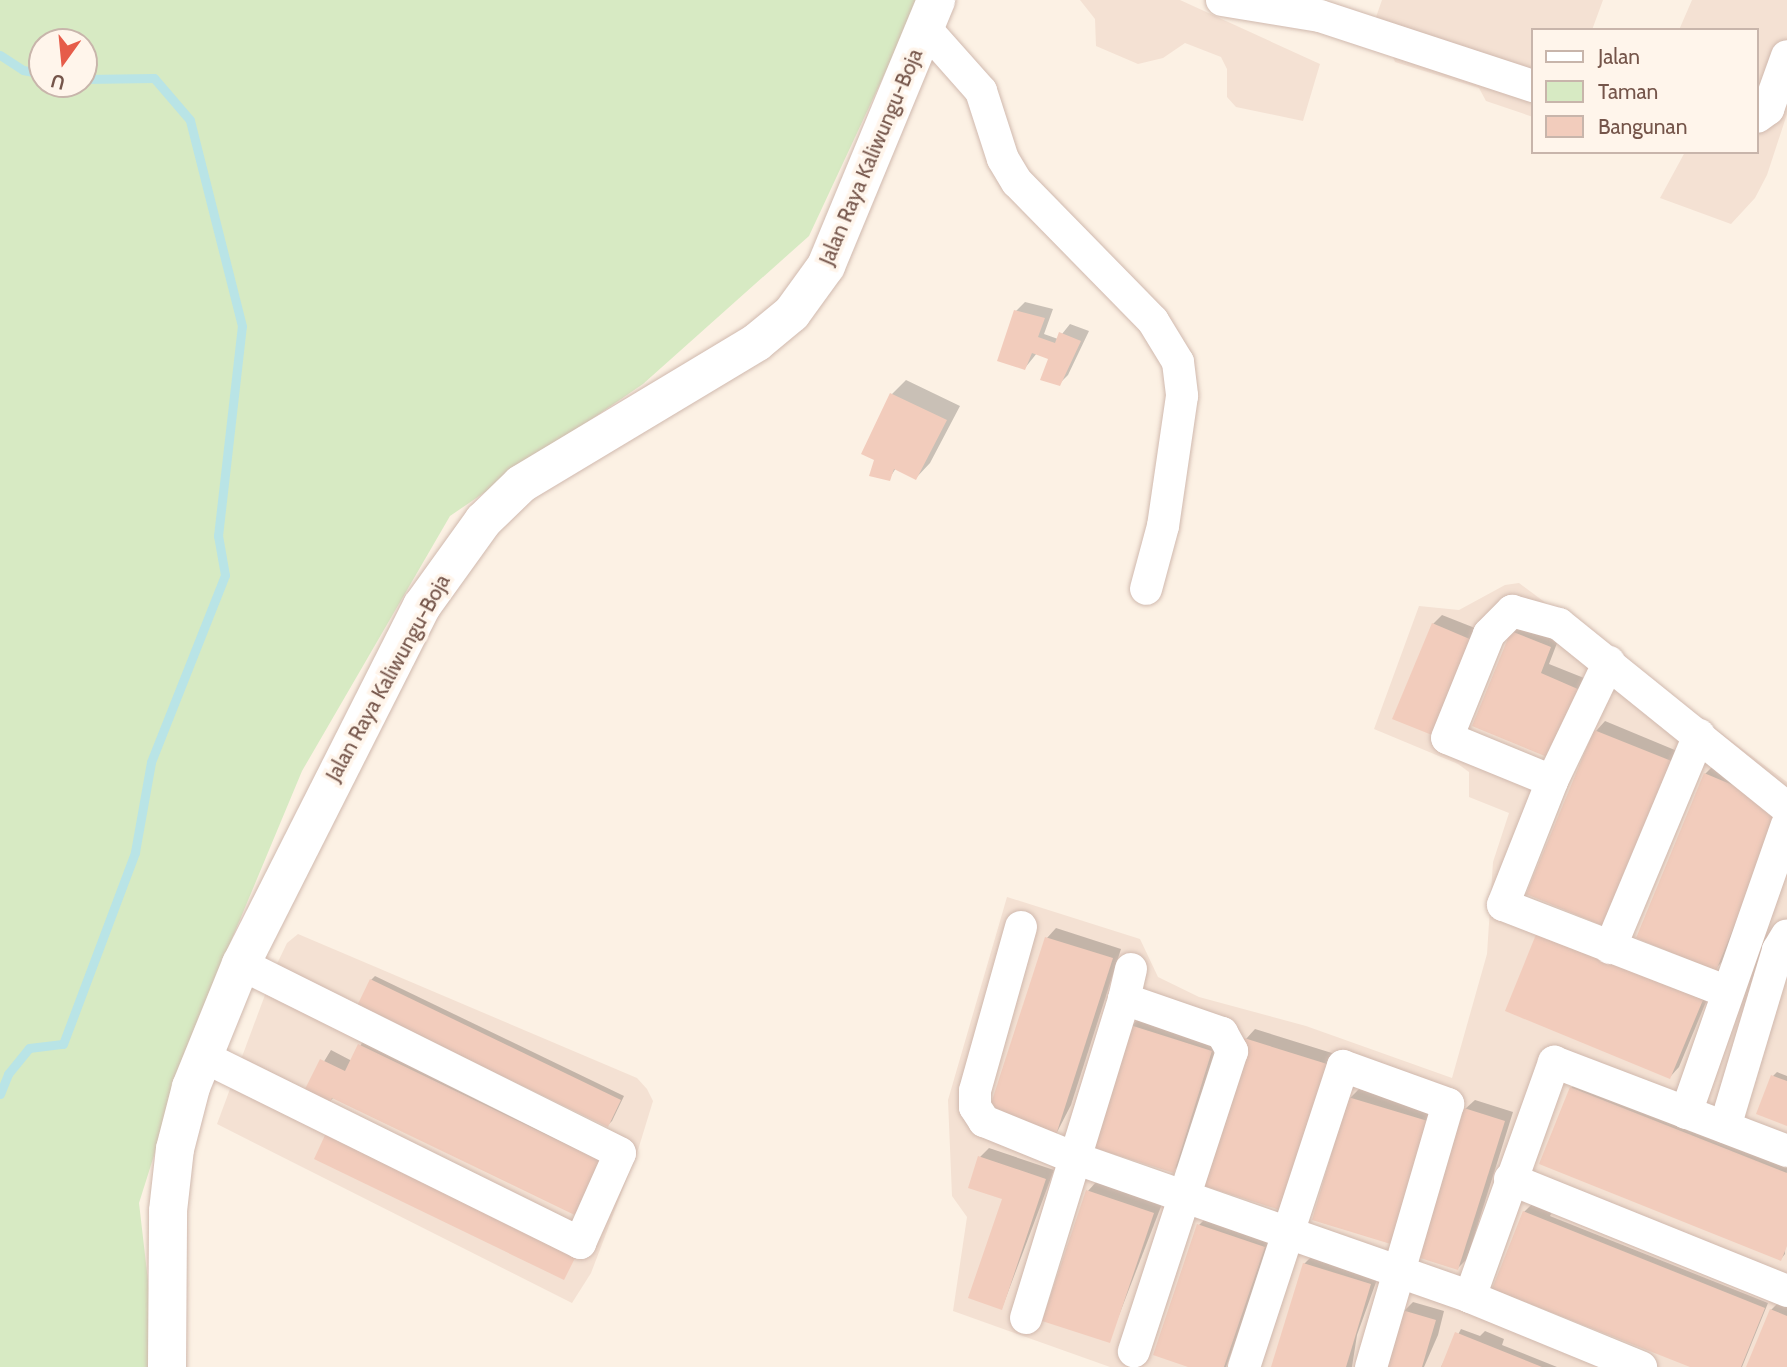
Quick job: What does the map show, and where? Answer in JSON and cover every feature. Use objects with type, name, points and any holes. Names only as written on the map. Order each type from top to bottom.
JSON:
[{"type":"main road","name":"Jalan Raya Kaliwungu-Boja","points":[[167,1367],[168,1211],[175,1149],[202,1056],[241,964],[353,736],[422,606],[483,521],[521,484],[757,342],[792,313],[826,266],[931,14]]},
{"type":"street","points":[[1222,0],[1320,16],[1532,86]]},
{"type":"street","points":[[931,14],[981,91],[1003,159],[1017,182],[1153,321],[1178,362],[1180,409],[1163,526],[1146,589]]},
{"type":"street","points":[[1759,116],[1768,109],[1787,55]]},
{"type":"street","points":[[1552,780],[1447,738],[1489,634],[1512,611],[1559,624],[1787,808]]},
{"type":"street","points":[[1609,662],[1552,780],[1503,905],[1725,991]]},
{"type":"street","points":[[1610,948],[1699,735]]},
{"type":"street","points":[[1686,1113],[1725,991],[1787,825]]},
{"type":"street","points":[[1021,927],[975,1091],[975,1107],[984,1121],[1077,1158],[1286,1229],[1470,1297],[1641,1367]]},
{"type":"street","points":[[1725,1127],[1784,947]]},
{"type":"street","points":[[202,1056],[580,1243],[620,1153],[241,964]]},
{"type":"street","points":[[1026,1318],[1128,984],[1222,1033],[1232,1051],[1134,1351]]},
{"type":"street","points":[[1470,1297],[1554,1062],[1787,1151]]},
{"type":"street","points":[[1244,1367],[1286,1229],[1343,1066],[1448,1104],[1371,1367]]},
{"type":"street","points":[[1510,1179],[1787,1292]]},
{"type":"shaded area","points":[[1080,0],[1180,0],[1320,64],[1303,121],[1236,107],[1227,97],[1227,69],[1221,57],[1185,43],[1163,58],[1138,64],[1096,46],[1095,19]]},
{"type":"shaded area","points":[[1382,0],[1603,0],[1593,28],[1532,28],[1532,117],[1486,101],[1479,88],[1395,62],[1376,17]]},
{"type":"shaded area","points":[[1692,0],[1787,0],[1787,114],[1767,175],[1755,198],[1731,224],[1660,198],[1684,154],[1759,154],[1759,28],[1680,28]]},
{"type":"shaded area","points":[[1519,583],[1787,782],[1787,1367],[1110,1367],[953,1311],[967,1217],[952,1196],[948,1100],[1007,897],[1140,939],[1158,977],[1199,997],[1306,1026],[1452,1078],[1487,954],[1493,862],[1509,813],[1469,797],[1469,772],[1458,764],[1374,729],[1419,606],[1459,610],[1505,585]]},
{"type":"shaded area","points":[[298,934],[637,1078],[647,1089],[653,1101],[638,1150],[591,1273],[572,1303],[217,1124],[275,968],[287,943]]},
{"type":"green space","points":[[0,0],[919,0],[809,236],[643,384],[450,516],[302,771],[193,1032],[139,1203],[158,1367],[0,1367]]},
{"type":"building","points":[[1014,310],[1045,318],[1038,337],[1055,343],[1059,332],[1081,341],[1060,386],[1040,380],[1048,359],[1032,353],[1025,370],[997,361]]},
{"type":"building","points":[[890,393],[947,420],[916,480],[894,469],[890,481],[869,476],[874,460],[861,454]]},
{"type":"building","points":[[1432,623],[1472,640],[1432,735],[1392,719]]},
{"type":"building","points":[[1511,631],[1551,647],[1541,673],[1580,690],[1552,759],[1472,726]]},
{"type":"building","points":[[1594,730],[1674,762],[1606,927],[1526,894]]},
{"type":"building","points":[[1704,773],[1783,806],[1716,971],[1636,938]]},
{"type":"building","points":[[1537,932],[1703,1000],[1670,1079],[1505,1011]]},
{"type":"building","points":[[1045,937],[1113,958],[1055,1138],[987,1116]]},
{"type":"building","points":[[370,979],[621,1100],[608,1127],[357,1006]]},
{"type":"building","points":[[1130,1025],[1212,1051],[1174,1173],[1091,1147]]},
{"type":"building","points":[[1244,1038],[1327,1064],[1280,1210],[1198,1184]]},
{"type":"building","points":[[358,1044],[611,1166],[585,1220],[332,1098],[328,1106],[303,1093],[320,1059],[345,1071]]},
{"type":"building","points":[[1771,1075],[1787,1081],[1787,1126],[1756,1114]]},
{"type":"building","points":[[1570,1087],[1787,1173],[1787,1246],[1781,1261],[1539,1164]]},
{"type":"building","points":[[1348,1097],[1431,1122],[1394,1245],[1312,1220]]},
{"type":"building","points":[[1464,1108],[1505,1121],[1458,1270],[1417,1257]]},
{"type":"building","points":[[326,1133],[577,1254],[564,1280],[314,1159]]},
{"type":"building","points":[[978,1156],[1046,1179],[1002,1310],[968,1298],[1002,1199],[968,1188]]},
{"type":"building","points":[[1086,1190],[1154,1213],[1110,1343],[1042,1321]]},
{"type":"building","points":[[1523,1211],[1765,1308],[1741,1367],[1690,1367],[1492,1289]]},
{"type":"building","points":[[1197,1224],[1265,1247],[1224,1367],[1188,1367],[1153,1355]]},
{"type":"building","points":[[1303,1263],[1371,1284],[1346,1367],[1271,1367]]},
{"type":"building","points":[[1770,1309],[1787,1316],[1787,1367],[1746,1367]]},
{"type":"building","points":[[1402,1310],[1436,1320],[1422,1367],[1385,1367]]},
{"type":"building","points":[[1455,1332],[1542,1367],[1441,1367]]},
{"type":"waterway","points":[[0,55],[28,71]]},
{"type":"waterway","points":[[0,1094],[8,1074],[29,1048],[63,1044],[135,852],[151,762],[225,575],[218,536],[242,326],[190,120],[154,78],[98,79]]}]
